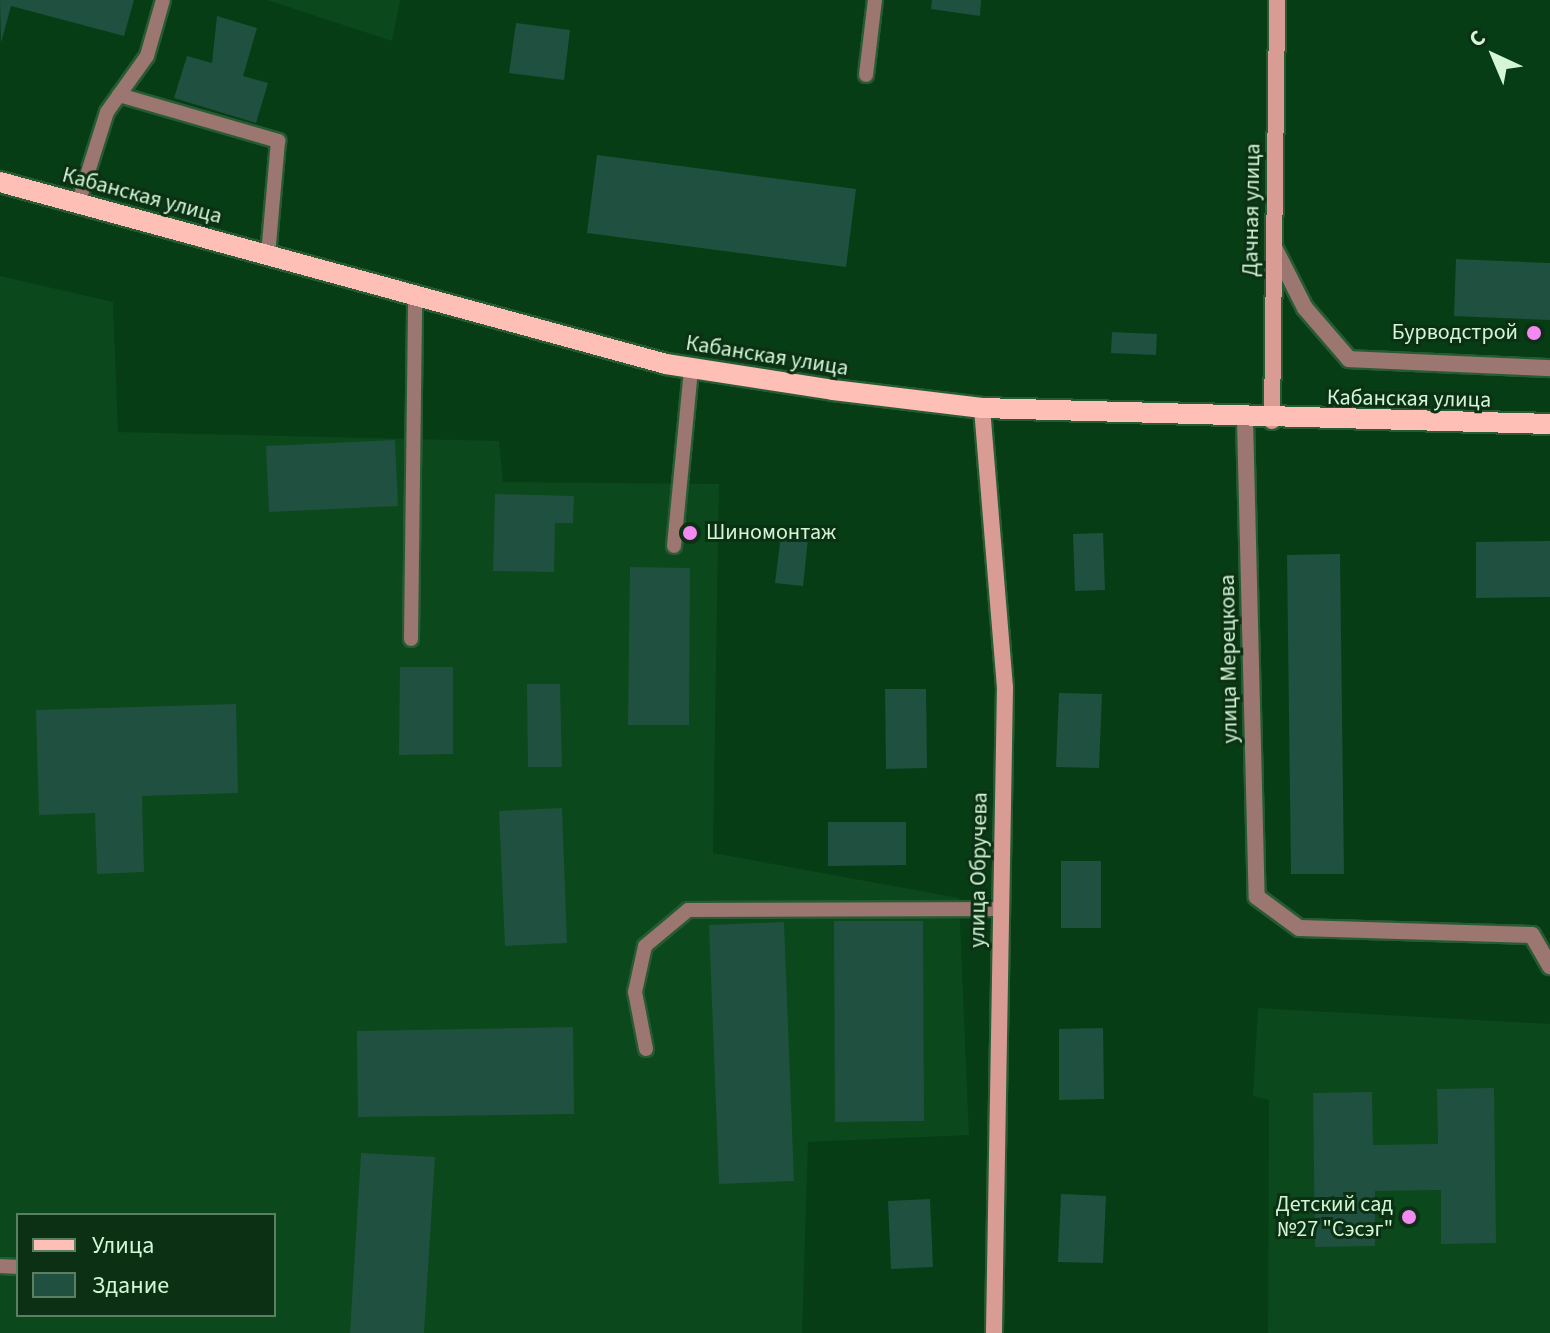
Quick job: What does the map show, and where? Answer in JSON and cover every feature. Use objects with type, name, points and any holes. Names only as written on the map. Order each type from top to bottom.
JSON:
[{"type":"main road","name":"Кабанская улица","points":[[0,182],[691,368],[982,408],[1272,421],[1550,424]]},
{"type":"street","name":"Дачная улица","points":[[1272,421],[1277,0]]},
{"type":"street","points":[[1274,247],[1305,308],[1349,359],[1550,368]]},
{"type":"street","name":"улица Обручева","points":[[982,408],[1005,687],[994,1333]]},
{"type":"street","name":"улица Мерецкова","points":[[1245,420],[1257,897],[1299,928],[1532,935],[1550,966]]},
{"type":"lane","points":[[78,204],[119,95],[147,56],[163,0]]},
{"type":"lane","points":[[866,75],[875,0]]},
{"type":"lane","points":[[119,95],[278,141],[268,256]]},
{"type":"lane","points":[[411,639],[415,296]]},
{"type":"lane","points":[[674,546],[691,368]]},
{"type":"lane","points":[[646,1049],[635,992],[642,957],[655,935],[688,910],[1001,909]]},
{"type":"shaded area","points":[[267,0],[400,0],[392,41]]},
{"type":"shaded area","points":[[0,276],[113,302],[118,432],[499,441],[503,482],[719,484],[713,853],[959,898],[969,1135],[808,1142],[802,1333],[0,1333]]},
{"type":"shaded area","name":"Детский сад №27 \"Сэсэг\"","points":[[1258,1008],[1550,1024],[1550,1333],[1268,1333],[1269,1100],[1253,1096]]},
{"type":"building","points":[[0,0],[134,0],[124,36],[11,6],[1,43]]},
{"type":"building","points":[[932,0],[981,0],[980,16],[931,9]]},
{"type":"building","points":[[217,16],[257,28],[243,76],[268,83],[256,123],[174,98],[187,56],[212,63]]},
{"type":"building","points":[[516,23],[570,30],[564,80],[509,73]]},
{"type":"building","points":[[597,155],[856,189],[846,267],[587,233]]},
{"type":"building","points":[[1456,259],[1550,263],[1550,320],[1454,316]]},
{"type":"building","points":[[1112,332],[1157,334],[1156,355],[1111,353]]},
{"type":"building","points":[[395,440],[398,506],[269,512],[266,446]]},
{"type":"building","points":[[495,494],[574,496],[573,523],[555,523],[554,572],[493,571]]},
{"type":"building","points":[[782,527],[809,529],[803,586],[775,583]]},
{"type":"building","points":[[1103,533],[1105,590],[1075,591],[1073,534]]},
{"type":"building","points":[[1550,541],[1550,597],[1476,598],[1476,542]]},
{"type":"building","points":[[1340,554],[1344,874],[1291,874],[1287,555]]},
{"type":"building","points":[[630,567],[690,568],[689,725],[628,725]]},
{"type":"building","points":[[400,667],[453,667],[453,754],[399,755]]},
{"type":"building","points":[[527,684],[560,684],[562,767],[528,767]]},
{"type":"building","points":[[885,689],[926,689],[927,768],[886,769]]},
{"type":"building","points":[[1059,693],[1102,694],[1099,768],[1056,767]]},
{"type":"building","points":[[236,704],[238,793],[142,796],[144,872],[97,874],[95,813],[39,815],[36,710]]},
{"type":"building","points":[[562,808],[567,943],[505,946],[499,811]]},
{"type":"building","points":[[828,822],[906,822],[906,865],[828,866]]},
{"type":"building","points":[[1061,861],[1101,861],[1101,928],[1061,928]]},
{"type":"building","points":[[834,921],[923,921],[924,1121],[835,1122]]},
{"type":"building","points":[[784,922],[794,1181],[719,1184],[709,925]]},
{"type":"building","points":[[573,1027],[574,1114],[358,1117],[357,1031]]},
{"type":"building","points":[[1103,1028],[1104,1099],[1059,1100],[1059,1029]]},
{"type":"building","points":[[1494,1088],[1496,1243],[1441,1244],[1441,1190],[1375,1191],[1375,1246],[1315,1247],[1313,1093],[1372,1092],[1373,1145],[1438,1144],[1437,1089]]},
{"type":"building","points":[[361,1153],[435,1157],[424,1333],[350,1333]]},
{"type":"building","points":[[1061,1194],[1106,1196],[1103,1263],[1058,1262]]},
{"type":"building","points":[[930,1199],[933,1267],[891,1269],[888,1201]]},
{"type":"place","name":"Бурводстрой","points":[[1534,333]]},
{"type":"place","name":"Шиномонтаж","points":[[690,533]]},
{"type":"place","name":"Детский сад №27 \"Сэсэг\"","points":[[1409,1217]]}]
